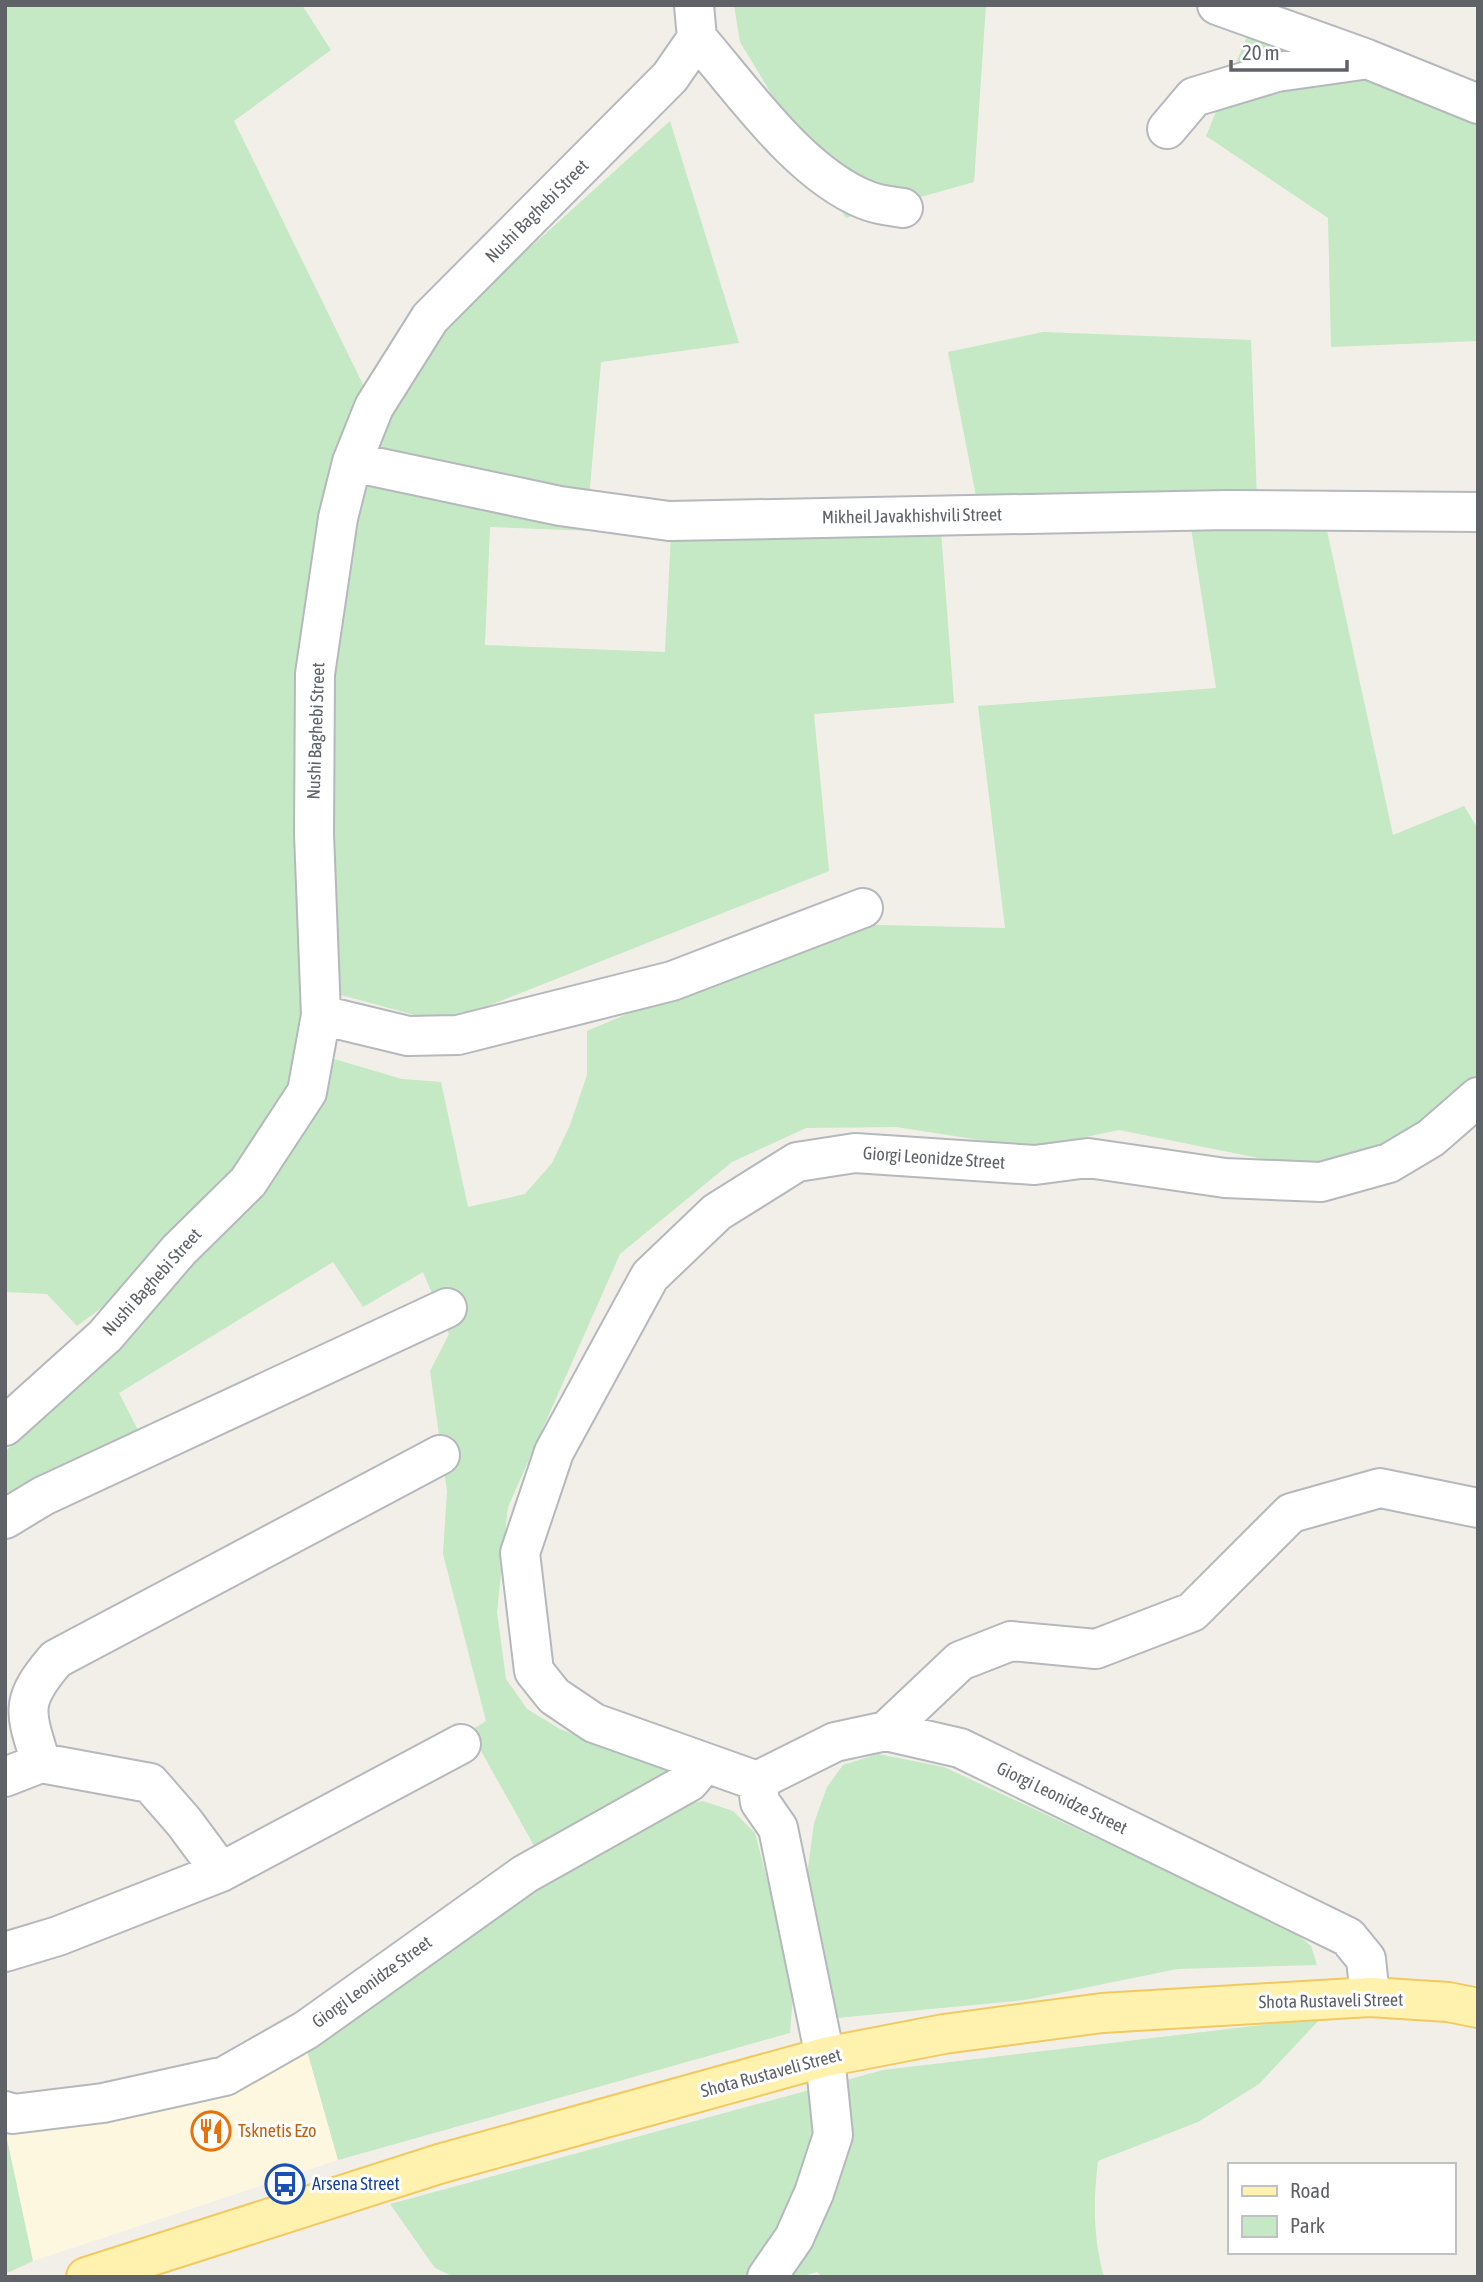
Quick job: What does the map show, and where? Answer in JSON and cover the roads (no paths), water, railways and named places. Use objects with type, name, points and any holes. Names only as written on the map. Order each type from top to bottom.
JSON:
[{"type":"main road","name":"Shota Rustaveli Street","points":[[86,2277],[439,2164],[825,2057],[944,2034],[1102,2013],[1370,1997],[1448,2002],[1478,2008]]},
{"type":"street","points":[[1217,5],[1367,59],[1478,104]]},
{"type":"street","points":[[695,22],[795,150],[835,183],[866,201],[903,208]]},
{"type":"street","name":"Nushi Baghebi Street","points":[[5,1426],[105,1336],[179,1250],[247,1182],[307,1092],[321,1015],[314,834],[315,674],[338,518],[352,462],[374,407],[430,317],[670,77],[695,22]]},
{"type":"street","points":[[1167,129],[1194,97],[1277,72],[1367,59]]},
{"type":"street","name":"Mikheil Javakhishvili Street","points":[[352,462],[560,506],[669,520],[1227,510],[1478,512]]},
{"type":"street","points":[[321,1015],[408,1036],[458,1035],[672,981],[863,908]]},
{"type":"street","name":"Giorgi Leonidze Street","points":[[1370,1997],[1366,1959],[1348,1937],[960,1748],[886,1731],[835,1742],[757,1781],[594,1723],[554,1696],[534,1671],[520,1553],[554,1452],[650,1276],[717,1212],[797,1163],[855,1153],[1035,1165],[1088,1158],[1225,1178],[1321,1182],[1389,1163],[1430,1138],[1478,1097]]},
{"type":"street","points":[[5,1519],[43,1496],[447,1308]]},
{"type":"street","points":[[41,1763],[29,1725],[27,1703],[38,1680],[56,1659],[440,1455]]},
{"type":"street","points":[[886,1731],[960,1661],[1011,1641],[1096,1649],[1192,1612],[1291,1513],[1380,1488],[1478,1508]]},
{"type":"street","points":[[5,1952],[58,1936],[221,1872],[461,1744]]},
{"type":"street","points":[[5,1777],[41,1763],[150,1783],[221,1872]]},
{"type":"street","name":"Giorgi Leonidze Street","points":[[5,2111],[13,2113],[103,2103],[225,2076],[306,2029],[526,1874],[689,1782],[704,1764]]},
{"type":"street","points":[[757,1781],[760,1802],[778,1828],[825,2057],[833,2136],[814,2193],[794,2238],[767,2277]]},
{"type":"place","name":"Tsknetis Ezo","points":[[211,2131]]},
{"type":"place","name":"Arsena Street","points":[[285,2184]]}]
